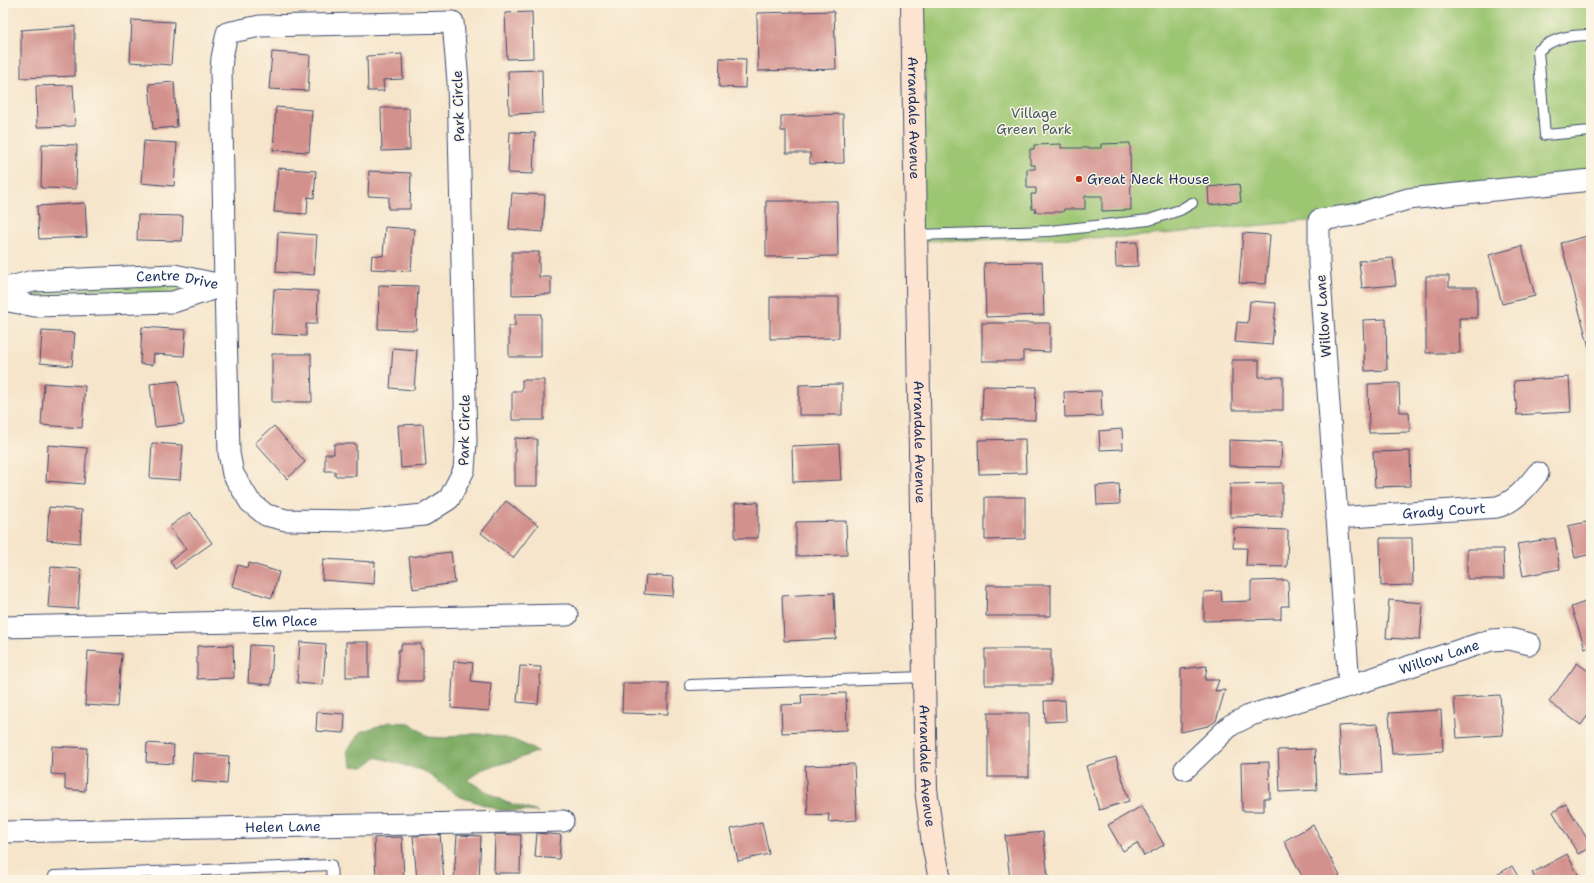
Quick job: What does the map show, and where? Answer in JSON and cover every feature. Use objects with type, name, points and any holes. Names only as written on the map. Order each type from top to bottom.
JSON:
[{"type":"street","name":"Arrandale Avenue","points":[[912,3],[926,790],[933,844],[940,880]]},
{"type":"street","name":"Park Circle","points":[[453,22],[458,82],[466,442],[464,470],[449,499],[424,515],[362,521],[286,520],[266,515],[250,502],[233,474],[229,453],[225,285],[221,70],[227,34],[260,26],[453,22]]},
{"type":"street","name":"Willow Lane","points":[[1349,686],[1319,264],[1319,220],[1353,215],[1408,199],[1591,180]]},
{"type":"street","name":"Centre Drive","points":[[3,289],[33,281],[174,275],[225,285]]},
{"type":"street","name":"Centre Drive","points":[[3,300],[35,306],[173,302],[225,285]]},
{"type":"street","name":"Grady Court","points":[[1337,518],[1502,506],[1516,497],[1538,473]]},
{"type":"street","name":"Elm Place","points":[[3,627],[567,615]]},
{"type":"street","name":"Willow Lane","points":[[1186,769],[1231,725],[1251,715],[1349,686],[1491,640],[1510,639],[1530,644]]},
{"type":"street","name":"Helen Lane","points":[[3,832],[563,821]]},
{"type":"lane","points":[[1591,35],[1574,35],[1560,38],[1547,43],[1538,51],[1545,134],[1591,131]]},
{"type":"lane","points":[[916,234],[1050,231],[1149,220],[1180,210],[1192,203]]},
{"type":"lane","points":[[690,685],[924,677]]},
{"type":"lane","points":[[54,880],[54,876],[331,865],[332,880]]},
{"type":"green space","name":"Village Green Park","points":[[912,3],[1591,3],[1591,181],[1319,220],[1130,237],[916,241]]},
{"type":"green space","points":[[175,280],[209,286],[171,296],[34,300],[3,294]]},
{"type":"green space","points":[[390,722],[410,723],[429,737],[446,738],[462,734],[487,734],[514,740],[538,751],[515,760],[483,769],[467,780],[505,802],[538,812],[499,810],[458,796],[424,771],[376,757],[364,767],[352,766],[347,751],[360,732]]},
{"type":"building","points":[[834,11],[836,69],[758,71],[757,13]]},
{"type":"building","points":[[532,12],[533,58],[507,59],[505,13]]},
{"type":"building","points":[[132,20],[174,22],[171,65],[130,62]]},
{"type":"building","points":[[75,26],[75,76],[21,78],[21,30]]},
{"type":"building","points":[[272,52],[310,55],[308,91],[269,89]]},
{"type":"building","points":[[402,54],[403,79],[383,80],[384,91],[368,91],[367,56]]},
{"type":"building","points":[[720,58],[746,59],[745,88],[719,87]]},
{"type":"building","points":[[542,70],[543,113],[509,114],[508,71]]},
{"type":"building","points":[[174,82],[177,127],[153,129],[149,84]]},
{"type":"building","points":[[73,85],[75,126],[37,127],[36,86]]},
{"type":"building","points":[[276,107],[312,110],[309,152],[273,150]]},
{"type":"building","points":[[381,108],[409,108],[410,150],[382,151]]},
{"type":"building","points":[[843,114],[844,163],[810,164],[810,153],[786,153],[786,131],[781,131],[781,116]]},
{"type":"building","points":[[510,132],[535,133],[533,174],[508,173]]},
{"type":"building","points":[[144,141],[177,143],[174,186],[141,183]]},
{"type":"building","name":"Great Neck House","points":[[1130,143],[1131,210],[1102,211],[1102,196],[1085,196],[1085,209],[1064,209],[1063,212],[1035,212],[1036,209],[1032,209],[1031,194],[1036,194],[1036,188],[1027,188],[1027,169],[1035,169],[1035,165],[1030,165],[1030,149],[1034,149],[1034,145],[1061,144],[1061,148],[1101,148],[1101,144]]},
{"type":"building","points":[[42,144],[77,145],[76,189],[41,188]]},
{"type":"building","points":[[278,168],[316,171],[314,198],[308,197],[307,214],[274,212]]},
{"type":"building","points":[[369,171],[411,173],[410,209],[388,209],[389,197],[368,196]]},
{"type":"building","points":[[1239,184],[1241,202],[1209,205],[1208,187]]},
{"type":"building","points":[[512,193],[545,195],[543,232],[509,229]]},
{"type":"building","points":[[766,201],[837,201],[838,256],[766,257]]},
{"type":"building","points":[[85,203],[87,237],[39,239],[37,206]]},
{"type":"building","points":[[138,215],[183,216],[182,241],[137,240]]},
{"type":"building","points":[[385,227],[414,229],[411,271],[371,269],[372,255],[383,256]]},
{"type":"building","points":[[278,232],[317,235],[314,275],[276,272]]},
{"type":"building","points":[[1243,233],[1270,235],[1266,284],[1239,283]]},
{"type":"building","points":[[1591,235],[1591,355],[1561,243]]},
{"type":"building","points":[[1137,242],[1138,266],[1116,267],[1115,243]]},
{"type":"building","points":[[1522,246],[1535,296],[1502,304],[1489,255]]},
{"type":"building","points":[[512,252],[539,252],[539,277],[551,277],[551,294],[512,295]]},
{"type":"building","points":[[1393,258],[1396,285],[1362,288],[1359,261]]},
{"type":"building","points":[[1042,262],[1044,315],[986,317],[984,263]]},
{"type":"building","points":[[1426,276],[1449,276],[1449,287],[1477,287],[1477,318],[1459,318],[1460,353],[1426,353]]},
{"type":"building","points":[[379,285],[418,286],[416,330],[378,329]]},
{"type":"building","points":[[274,289],[318,291],[317,324],[306,324],[306,336],[271,334]]},
{"type":"building","points":[[770,297],[839,297],[839,338],[770,339]]},
{"type":"building","points":[[1250,301],[1276,303],[1272,345],[1235,342],[1237,322],[1248,323]]},
{"type":"building","points":[[515,314],[541,314],[541,357],[509,357],[509,326],[515,326]]},
{"type":"building","points":[[1386,319],[1387,370],[1365,371],[1363,320]]},
{"type":"building","points":[[982,323],[1050,323],[1050,352],[1023,351],[1023,361],[982,361]]},
{"type":"building","points":[[142,327],[186,330],[184,356],[154,354],[153,365],[140,364]]},
{"type":"building","points":[[42,331],[75,333],[72,366],[40,363]]},
{"type":"building","points":[[393,348],[417,350],[414,390],[390,388]]},
{"type":"building","points":[[272,354],[311,354],[312,402],[272,402]]},
{"type":"building","points":[[1232,360],[1259,360],[1259,377],[1283,377],[1283,410],[1232,410]]},
{"type":"building","points":[[1569,377],[1571,412],[1517,415],[1514,381]]},
{"type":"building","points":[[522,380],[544,380],[544,420],[512,420],[512,391],[522,391]]},
{"type":"building","points":[[178,381],[184,424],[155,427],[150,384]]},
{"type":"building","points":[[44,383],[85,386],[82,428],[41,425]]},
{"type":"building","points":[[1399,383],[1400,412],[1409,412],[1410,432],[1369,433],[1368,384]]},
{"type":"building","points":[[842,384],[842,415],[799,415],[799,385]]},
{"type":"building","points":[[983,386],[1036,387],[1035,420],[982,419]]},
{"type":"building","points":[[1101,391],[1102,416],[1065,417],[1064,392]]},
{"type":"building","points":[[423,424],[426,466],[401,468],[398,425]]},
{"type":"building","points":[[274,426],[305,462],[287,479],[255,443]]},
{"type":"building","points":[[1122,429],[1123,449],[1100,450],[1099,431]]},
{"type":"building","points":[[515,438],[537,439],[537,486],[515,486]]},
{"type":"building","points":[[1025,439],[1026,473],[979,474],[978,440]]},
{"type":"building","points":[[1229,440],[1282,442],[1281,467],[1229,466]]},
{"type":"building","points":[[152,443],[183,445],[180,480],[150,478]]},
{"type":"building","points":[[334,444],[356,444],[356,476],[335,476],[335,471],[325,471],[325,454],[334,454]]},
{"type":"building","points":[[839,444],[841,480],[793,482],[792,446]]},
{"type":"building","points":[[48,445],[87,448],[84,484],[46,481]]},
{"type":"building","points":[[1410,451],[1411,486],[1375,487],[1373,452]]},
{"type":"building","points":[[1282,483],[1282,516],[1230,517],[1230,484]]},
{"type":"building","points":[[1119,484],[1120,504],[1097,505],[1096,486]]},
{"type":"building","points":[[985,497],[1025,497],[1025,539],[985,540]]},
{"type":"building","points":[[506,501],[538,525],[513,558],[481,533]]},
{"type":"building","points":[[758,502],[758,538],[735,538],[735,503]]},
{"type":"building","points":[[49,507],[82,510],[80,543],[47,540]]},
{"type":"building","points":[[190,512],[212,543],[175,569],[170,561],[186,549],[169,527]]},
{"type":"building","points":[[846,521],[847,555],[796,556],[796,522]]},
{"type":"building","points":[[1591,521],[1591,554],[1575,558],[1568,526]]},
{"type":"building","points":[[1234,528],[1288,530],[1287,567],[1246,566],[1247,548],[1233,548]]},
{"type":"building","points":[[1380,538],[1412,538],[1413,585],[1381,586]]},
{"type":"building","points":[[1555,538],[1560,569],[1523,576],[1517,544]]},
{"type":"building","points":[[1467,549],[1503,549],[1504,579],[1467,579]]},
{"type":"building","points":[[451,552],[455,583],[413,589],[409,557]]},
{"type":"building","points":[[323,559],[375,562],[374,584],[322,580]]},
{"type":"building","points":[[249,563],[279,572],[272,598],[232,586],[238,565],[247,568]]},
{"type":"building","points":[[51,567],[81,569],[78,609],[48,607]]},
{"type":"building","points":[[646,575],[674,577],[673,596],[644,594]]},
{"type":"building","points":[[1288,580],[1289,606],[1281,606],[1281,619],[1204,621],[1204,592],[1221,591],[1222,602],[1251,601],[1251,581]]},
{"type":"building","points":[[987,585],[1051,585],[1051,616],[986,616]]},
{"type":"building","points":[[834,593],[836,639],[784,641],[782,596]]},
{"type":"building","points":[[1389,600],[1423,603],[1420,640],[1386,638]]},
{"type":"building","points":[[1591,600],[1591,646],[1585,648],[1571,607]]},
{"type":"building","points":[[300,642],[326,644],[323,685],[297,683]]},
{"type":"building","points":[[346,642],[369,642],[369,677],[346,677]]},
{"type":"building","points":[[401,644],[421,644],[421,649],[423,649],[423,681],[398,681],[398,650],[401,650]]},
{"type":"building","points":[[233,645],[234,678],[197,679],[197,646]]},
{"type":"building","points":[[250,645],[273,646],[271,685],[248,683]]},
{"type":"building","points":[[985,649],[1051,649],[1051,685],[985,685]]},
{"type":"building","points":[[88,651],[122,654],[118,707],[85,705]]},
{"type":"building","points":[[454,661],[473,663],[471,681],[491,683],[489,711],[451,708]]},
{"type":"building","points":[[1577,663],[1591,673],[1591,711],[1581,725],[1549,702]]},
{"type":"building","points":[[520,666],[541,667],[538,704],[517,702]]},
{"type":"building","points":[[1207,666],[1205,680],[1219,680],[1215,691],[1225,690],[1216,721],[1208,726],[1181,732],[1181,669]]},
{"type":"building","points":[[623,683],[668,683],[668,714],[622,713]]},
{"type":"building","points":[[846,693],[847,730],[782,733],[781,705],[802,704],[801,695]]},
{"type":"building","points":[[1500,695],[1503,735],[1457,738],[1454,698]]},
{"type":"building","points":[[1065,700],[1066,721],[1045,722],[1044,701]]},
{"type":"building","points":[[1441,710],[1443,751],[1392,754],[1389,713]]},
{"type":"building","points":[[317,712],[345,714],[344,733],[316,731]]},
{"type":"building","points":[[988,713],[1029,713],[1029,777],[988,777]]},
{"type":"building","points":[[1378,724],[1381,773],[1341,775],[1338,726]]},
{"type":"building","points":[[147,743],[174,745],[173,764],[146,762]]},
{"type":"building","points":[[52,746],[87,748],[85,791],[65,789],[65,775],[51,774]]},
{"type":"building","points":[[1315,749],[1317,790],[1280,792],[1278,750]]},
{"type":"building","points":[[193,753],[229,756],[227,784],[191,781]]},
{"type":"building","points":[[1116,757],[1129,801],[1099,810],[1086,766]]},
{"type":"building","points":[[1269,762],[1270,798],[1264,798],[1264,811],[1242,811],[1241,763]]},
{"type":"building","points":[[854,764],[857,820],[828,822],[829,814],[808,815],[805,766]]},
{"type":"building","points":[[1566,804],[1591,845],[1591,847],[1578,854],[1553,812]]},
{"type":"building","points":[[1142,806],[1164,845],[1144,856],[1137,843],[1123,851],[1108,825]]},
{"type":"building","points":[[762,822],[769,854],[738,861],[731,829]]},
{"type":"building","points":[[1313,825],[1340,876],[1333,880],[1304,880],[1284,841]]},
{"type":"building","points":[[1043,832],[1048,877],[1010,880],[1005,836]]},
{"type":"building","points":[[537,833],[561,835],[559,859],[535,857]]},
{"type":"building","points":[[440,834],[444,880],[417,880],[413,836]]},
{"type":"building","points":[[495,834],[521,835],[520,873],[494,873]]},
{"type":"building","points":[[457,835],[481,836],[479,880],[454,878]]},
{"type":"building","points":[[402,837],[404,880],[376,880],[374,838]]},
{"type":"building","points":[[1567,854],[1581,880],[1536,880],[1532,873]]},
{"type":"building","points":[[1512,866],[1520,880],[1488,880]]},
{"type":"place","name":"Great Neck House","points":[[1079,179]]}]
